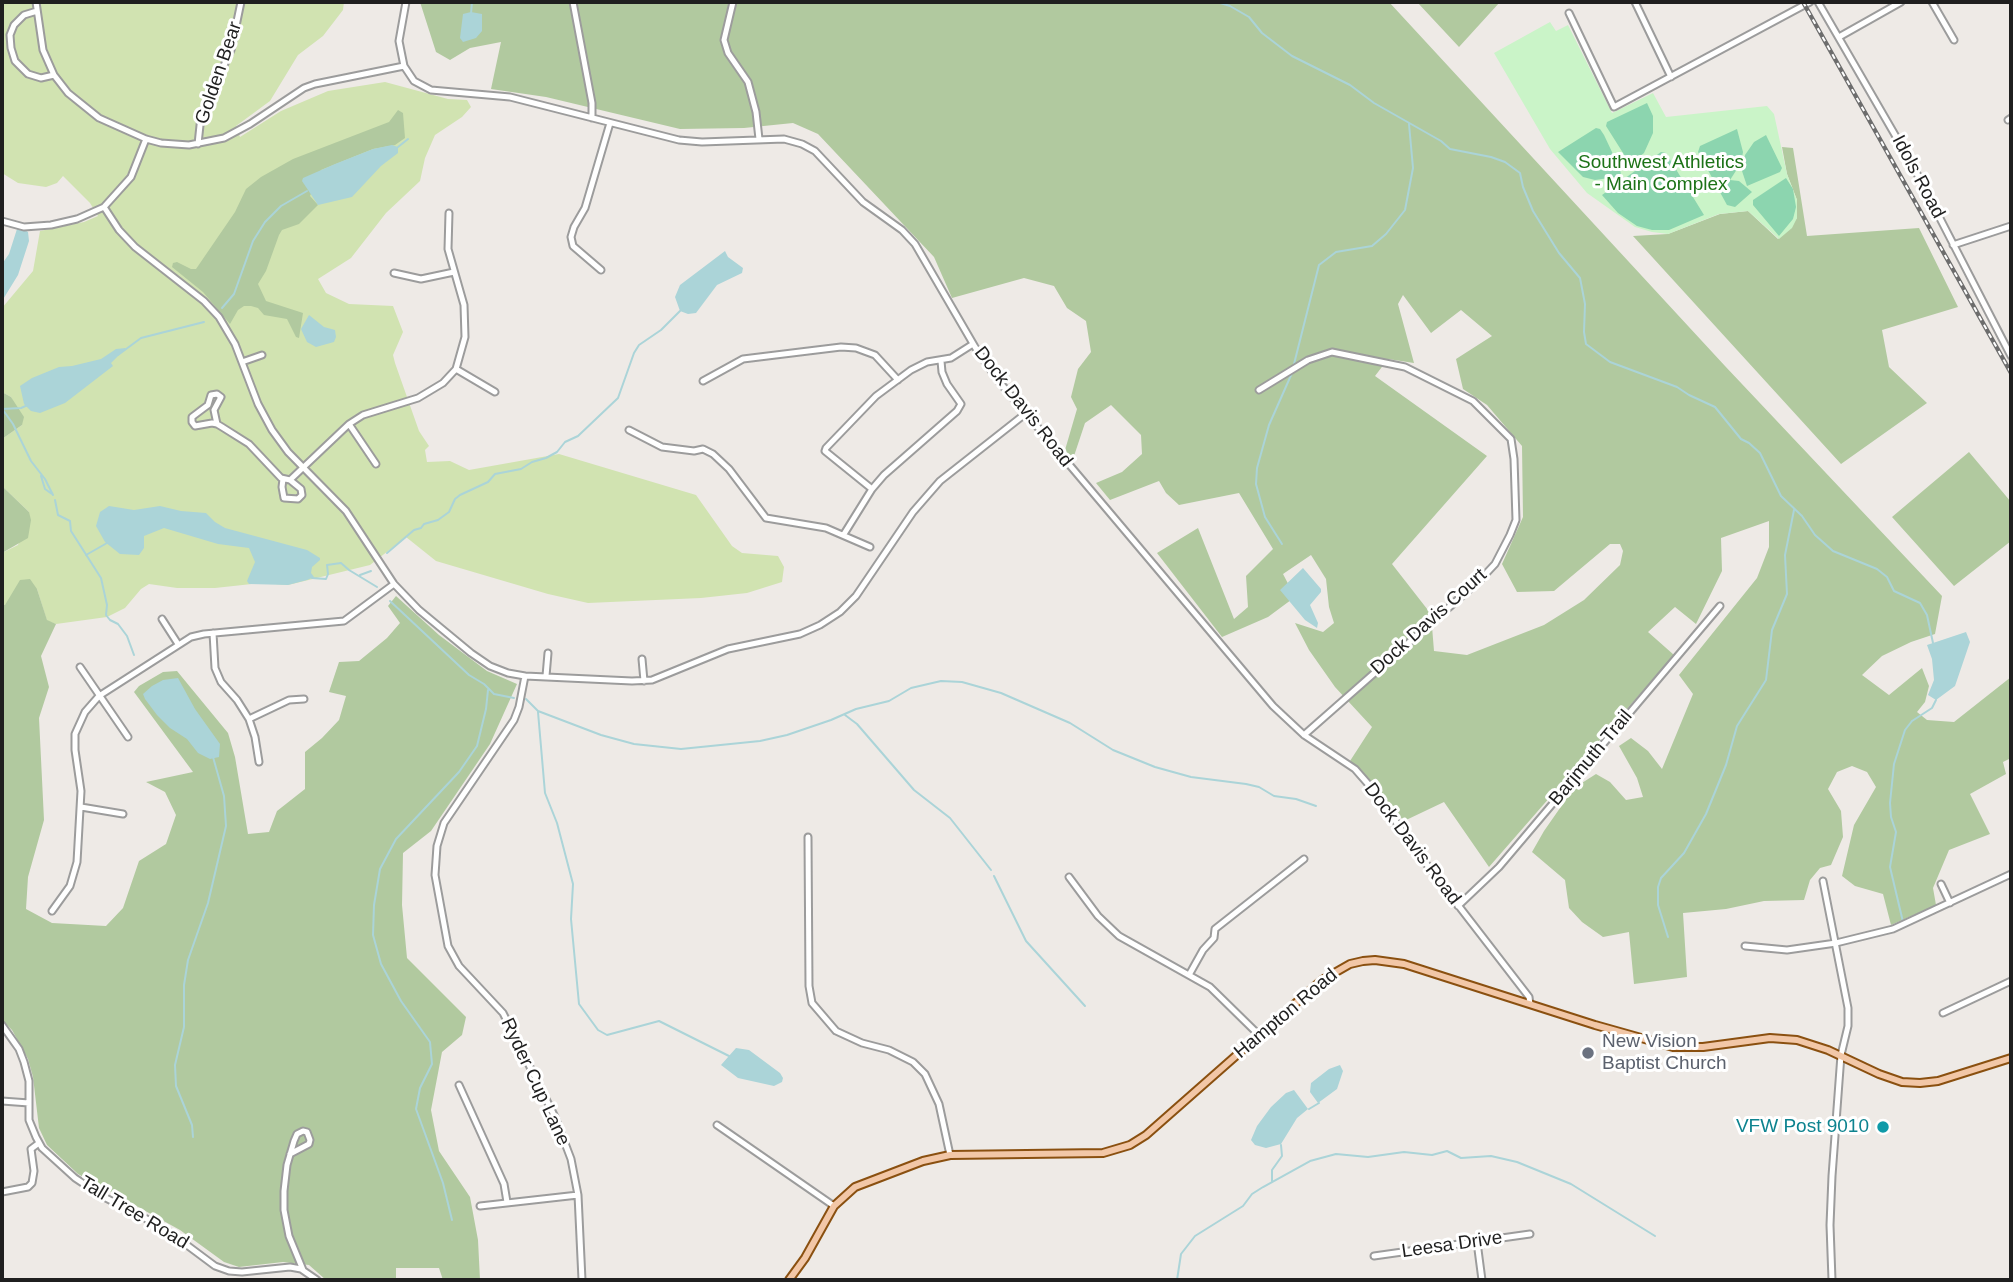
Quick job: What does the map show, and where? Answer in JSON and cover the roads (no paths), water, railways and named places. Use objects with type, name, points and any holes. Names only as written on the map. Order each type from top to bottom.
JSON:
[{"type":"main road","name":"Hampton Road","points":[[789,1280],[805,1258],[834,1206],[847,1192],[863,1183],[923,1161],[950,1155],[1103,1153],[1120,1149],[1146,1135],[1322,980],[1349,964],[1363,961],[1404,964],[1673,1047],[1703,1047],[1783,1038],[1811,1044],[1841,1055],[1892,1079],[1920,1083],[1946,1079],[2011,1058]]},
{"type":"street","points":[[36,2],[43,50],[54,75],[68,93],[91,113],[146,139],[175,145],[198,144],[224,138],[293,94],[314,84],[404,66],[399,41],[406,2]]},
{"type":"street","name":"Golden Bear","points":[[198,144],[201,116],[231,50],[241,2]]},
{"type":"street","points":[[573,2],[592,103],[592,118]]},
{"type":"street","points":[[733,2],[724,40],[728,53],[748,82],[756,111],[759,139]]},
{"type":"street","points":[[1635,2],[1671,76]]},
{"type":"street","points":[[1569,13],[1614,107],[1810,2]]},
{"type":"street","name":"Idols Road","points":[[1818,2],[1912,163],[2011,356]]},
{"type":"street","points":[[1839,37],[1901,2]]},
{"type":"street","points":[[1932,2],[1954,40]]},
{"type":"street","points":[[37,11],[19,19],[10,35],[15,61],[21,69],[41,78],[54,75]]},
{"type":"street","points":[[2,33],[10,35]]},
{"type":"street","name":"Dock Davis Road","points":[[404,66],[414,81],[431,90],[510,97],[610,124],[692,141],[783,139],[810,147],[863,202],[910,237],[973,344],[1025,414],[1273,706],[1304,735],[1355,769],[1376,793],[1529,998],[1530,1004]]},
{"type":"street","points":[[601,270],[573,246],[571,237],[585,208],[610,124]]},
{"type":"street","points":[[2,221],[24,227],[51,225],[77,219],[104,207],[131,177],[146,139]]},
{"type":"street","points":[[104,207],[119,230],[135,247],[216,313],[230,334],[258,404],[272,430],[346,511],[394,584],[419,610],[481,661],[508,673],[644,681],[668,675],[727,649],[800,634],[830,619],[856,596],[912,512],[940,481],[1025,414]]},
{"type":"street","points":[[217,424],[214,410],[220,403],[220,397],[217,394],[211,396],[208,405],[192,417],[195,426],[217,424],[249,444],[287,479],[349,424],[363,415],[427,394],[443,383],[456,369],[464,344],[465,315],[447,240],[449,213]]},
{"type":"street","points":[[1953,245],[2011,226]]},
{"type":"street","points":[[394,273],[421,279],[454,272]]},
{"type":"street","points":[[872,489],[825,451],[826,448],[876,396],[898,380],[927,362],[951,358],[973,344]]},
{"type":"street","points":[[703,381],[743,359],[841,346],[875,355],[898,380]]},
{"type":"street","name":"Dock Davis Court","points":[[1259,390],[1308,360],[1332,352],[1405,367],[1473,401],[1511,439],[1514,459],[1516,520],[1495,564],[1304,735]]},
{"type":"street","points":[[242,362],[262,355]]},
{"type":"street","points":[[844,534],[884,475],[957,411],[961,404],[947,384],[941,361]]},
{"type":"street","points":[[456,369],[495,392]]},
{"type":"street","points":[[349,424],[376,464]]},
{"type":"street","points":[[629,430],[662,447],[694,451],[703,449],[713,454],[729,469],[766,518],[826,528],[870,547]]},
{"type":"street","points":[[52,911],[70,886],[75,870],[81,807],[75,734],[81,718],[99,696],[178,644],[198,635],[344,621],[394,584]]},
{"type":"street","name":"Barjmuth Trail","points":[[1458,906],[1499,867],[1720,606]]},
{"type":"street","points":[[162,619],[178,644]]},
{"type":"street","points":[[212,633],[218,675],[249,719],[256,737],[259,762]]},
{"type":"street","points":[[546,676],[548,653]]},
{"type":"street","points":[[642,659],[644,681]]},
{"type":"street","points":[[80,667],[128,737]]},
{"type":"street","name":"Ryder Cup Lane","points":[[525,676],[514,720],[444,823],[437,846],[435,875],[448,946],[465,973],[503,1013],[555,1118],[571,1159],[578,1195],[582,1280]]},
{"type":"street","points":[[249,719],[289,700],[304,699]]},
{"type":"street","points":[[81,807],[123,814]]},
{"type":"street","points":[[808,837],[809,986],[812,1003],[836,1031],[862,1043],[889,1050],[913,1062],[925,1074],[939,1104],[950,1155]]},
{"type":"street","points":[[1189,975],[1203,950],[1214,938],[1215,929],[1304,859]]},
{"type":"street","points":[[1745,946],[1787,950],[1836,943],[1893,929],[2011,874]]},
{"type":"street","points":[[1069,877],[1098,916],[1119,936],[1210,987],[1259,1035]]},
{"type":"street","points":[[1823,881],[1848,1007],[1848,1026],[1841,1055],[1830,1212],[1832,1280]]},
{"type":"street","points":[[1941,884],[1950,903]]},
{"type":"street","points":[[1943,1013],[2011,981]]},
{"type":"street","name":"Tall Tree Road","points":[[2,1025],[19,1049],[24,1062],[29,1081],[29,1120],[39,1143],[50,1157],[75,1178],[102,1196],[164,1228],[215,1266],[242,1272],[290,1267],[303,1270]]},
{"type":"street","points":[[459,1085],[504,1184],[507,1202]]},
{"type":"street","points":[[2,1101],[29,1103]]},
{"type":"street","points":[[717,1125],[834,1206]]},
{"type":"street","points":[[290,1154],[309,1144],[307,1132],[303,1130],[297,1134],[290,1154],[285,1178],[284,1210],[294,1252],[303,1270],[317,1280]]},
{"type":"street","points":[[2,1192],[32,1183],[34,1171],[31,1150],[39,1143]]},
{"type":"street","points":[[480,1206],[578,1195]]},
{"type":"street","name":"Leesa Drive","points":[[1374,1255],[1530,1234]]},
{"type":"street","points":[[1477,1241],[1482,1280]]},
{"type":"water","points":[[463,14],[482,14],[482,31],[476,38],[463,42],[460,38]]},
{"type":"water","points":[[392,145],[398,147],[398,153],[381,166],[352,197],[318,205],[302,181],[303,178],[335,164],[373,149]]},
{"type":"water","points":[[20,227],[28,232],[29,241],[18,275],[2,301],[2,264]]},
{"type":"water","points":[[725,251],[728,257],[743,268],[742,273],[717,285],[696,313],[680,311],[675,297],[680,285]]},
{"type":"water","points":[[309,315],[324,327],[335,330],[334,342],[316,347],[307,342],[301,329]]},
{"type":"water","points":[[126,348],[111,363],[113,366],[65,403],[40,413],[31,411],[24,404],[20,386],[32,378],[59,367],[101,359],[116,349]]},
{"type":"water","points":[[109,506],[134,510],[160,506],[206,513],[225,528],[307,550],[320,560],[312,567],[311,573],[314,577],[307,580],[288,585],[249,584],[247,581],[255,562],[249,548],[218,544],[164,528],[144,536],[144,548],[139,555],[120,554],[105,542],[96,526],[100,512]]},
{"type":"water","points":[[1303,568],[1321,589],[1310,605],[1318,623],[1317,628],[1305,620],[1280,590]]},
{"type":"water","points":[[1966,632],[1970,642],[1955,686],[1936,700],[1928,695],[1934,680],[1932,659],[1927,645]]},
{"type":"water","points":[[178,678],[195,709],[220,744],[219,757],[210,759],[198,753],[187,739],[157,715],[145,699],[143,694],[152,686],[163,680]]},
{"type":"water","points":[[736,1048],[749,1050],[780,1073],[782,1082],[774,1086],[738,1078],[721,1065]]},
{"type":"water","points":[[1340,1065],[1343,1071],[1337,1089],[1318,1103],[1310,1092],[1311,1083],[1329,1069]]},
{"type":"water","points":[[1294,1090],[1308,1109],[1297,1118],[1281,1144],[1266,1148],[1255,1145],[1251,1140],[1257,1126],[1271,1107],[1286,1093]]},
{"type":"waterway","points":[[471,14],[472,2]]},
{"type":"waterway","points":[[1217,2],[1249,17],[1262,33],[1292,56],[1350,85],[1374,103],[1441,141],[1450,149],[1491,157],[1505,162],[1520,173],[1533,211],[1559,253],[1580,278],[1585,304],[1586,344],[1610,362],[1677,387],[1715,407],[1741,439],[1760,453],[1781,496],[1802,516],[1815,535],[1833,551],[1877,569],[1887,577],[1894,591],[1920,603],[1927,615],[1933,643]]},
{"type":"waterway","points":[[1293,368],[1319,265],[1336,252],[1372,246],[1386,234],[1405,210],[1413,168],[1409,124]]},
{"type":"waterway","points":[[398,147],[408,139]]},
{"type":"waterway","points":[[222,308],[234,294],[253,241],[265,222],[281,206],[307,191]]},
{"type":"waterway","points":[[387,553],[414,530],[449,512],[460,495],[488,482],[495,474],[521,469],[546,458],[557,452],[565,442],[578,436],[618,398],[639,345],[661,330],[680,311]]},
{"type":"waterway","points":[[118,355],[141,338],[204,322]]},
{"type":"waterway","points":[[1282,544],[1265,517],[1256,484],[1257,468],[1269,425],[1292,373]]},
{"type":"waterway","points":[[2,409],[28,405]]},
{"type":"waterway","points":[[3,410],[53,495]]},
{"type":"waterway","points":[[41,476],[45,489],[52,494]]},
{"type":"waterway","points":[[55,500],[58,515],[70,521],[71,531],[101,578],[107,605],[106,615],[118,624],[127,636],[134,655]]},
{"type":"waterway","points":[[1668,937],[1658,905],[1658,887],[1661,878],[1684,853],[1706,814],[1726,765],[1737,726],[1766,680],[1772,630],[1787,594],[1785,555],[1794,510]]},
{"type":"waterway","points":[[86,555],[107,543]]},
{"type":"waterway","points":[[312,578],[326,579],[327,565],[341,563],[377,587]]},
{"type":"waterway","points":[[360,575],[371,571]]},
{"type":"waterway","points":[[390,601],[469,675],[494,694],[514,698]]},
{"type":"waterway","points":[[526,699],[538,711],[601,735],[634,744],[681,749],[760,741],[787,735],[856,709],[889,701],[911,688],[941,681],[962,682],[1001,693],[1070,723],[1113,750],[1155,767],[1191,777],[1259,787],[1274,796],[1296,799],[1316,806]]},
{"type":"waterway","points":[[452,1220],[443,1183],[416,1109],[420,1088],[432,1064],[430,1042],[401,1001],[381,964],[373,935],[374,905],[380,869],[396,839],[459,772],[477,746],[488,690]]},
{"type":"waterway","points":[[1903,922],[1890,867],[1896,832],[1890,803],[1894,764],[1905,730],[1912,721],[1932,708],[1936,700]]},
{"type":"waterway","points":[[538,712],[545,793],[557,823],[573,884],[571,919],[579,1004],[598,1030],[607,1035],[659,1021],[729,1056]]},
{"type":"waterway","points":[[845,715],[857,724],[914,790],[950,818],[991,870]]},
{"type":"waterway","points":[[193,1137],[192,1125],[176,1086],[175,1065],[184,1027],[184,985],[188,960],[208,903],[226,826],[224,796],[213,757]]},
{"type":"waterway","points":[[994,876],[1026,941],[1085,1006]]},
{"type":"waterway","points":[[1309,1109],[1319,1103]]},
{"type":"waterway","points":[[1272,1181],[1272,1170],[1282,1156],[1281,1145]]},
{"type":"waterway","points":[[1177,1280],[1181,1254],[1195,1236],[1243,1206],[1252,1194],[1263,1187],[1310,1161],[1336,1154],[1368,1157],[1404,1152],[1432,1155],[1447,1151],[1461,1158],[1491,1156],[1517,1162],[1571,1184],[1655,1236]]},
{"type":"railway","points":[[1803,2],[2011,373]]},
{"type":"place","name":"New Vision Baptist Church","points":[[1588,1053]]},
{"type":"place","name":"VFW Post 9010","points":[[1883,1127]]},
{"type":"park label","name":"Southwest Athletics - Main Complex","points":[[1661,174]]}]
